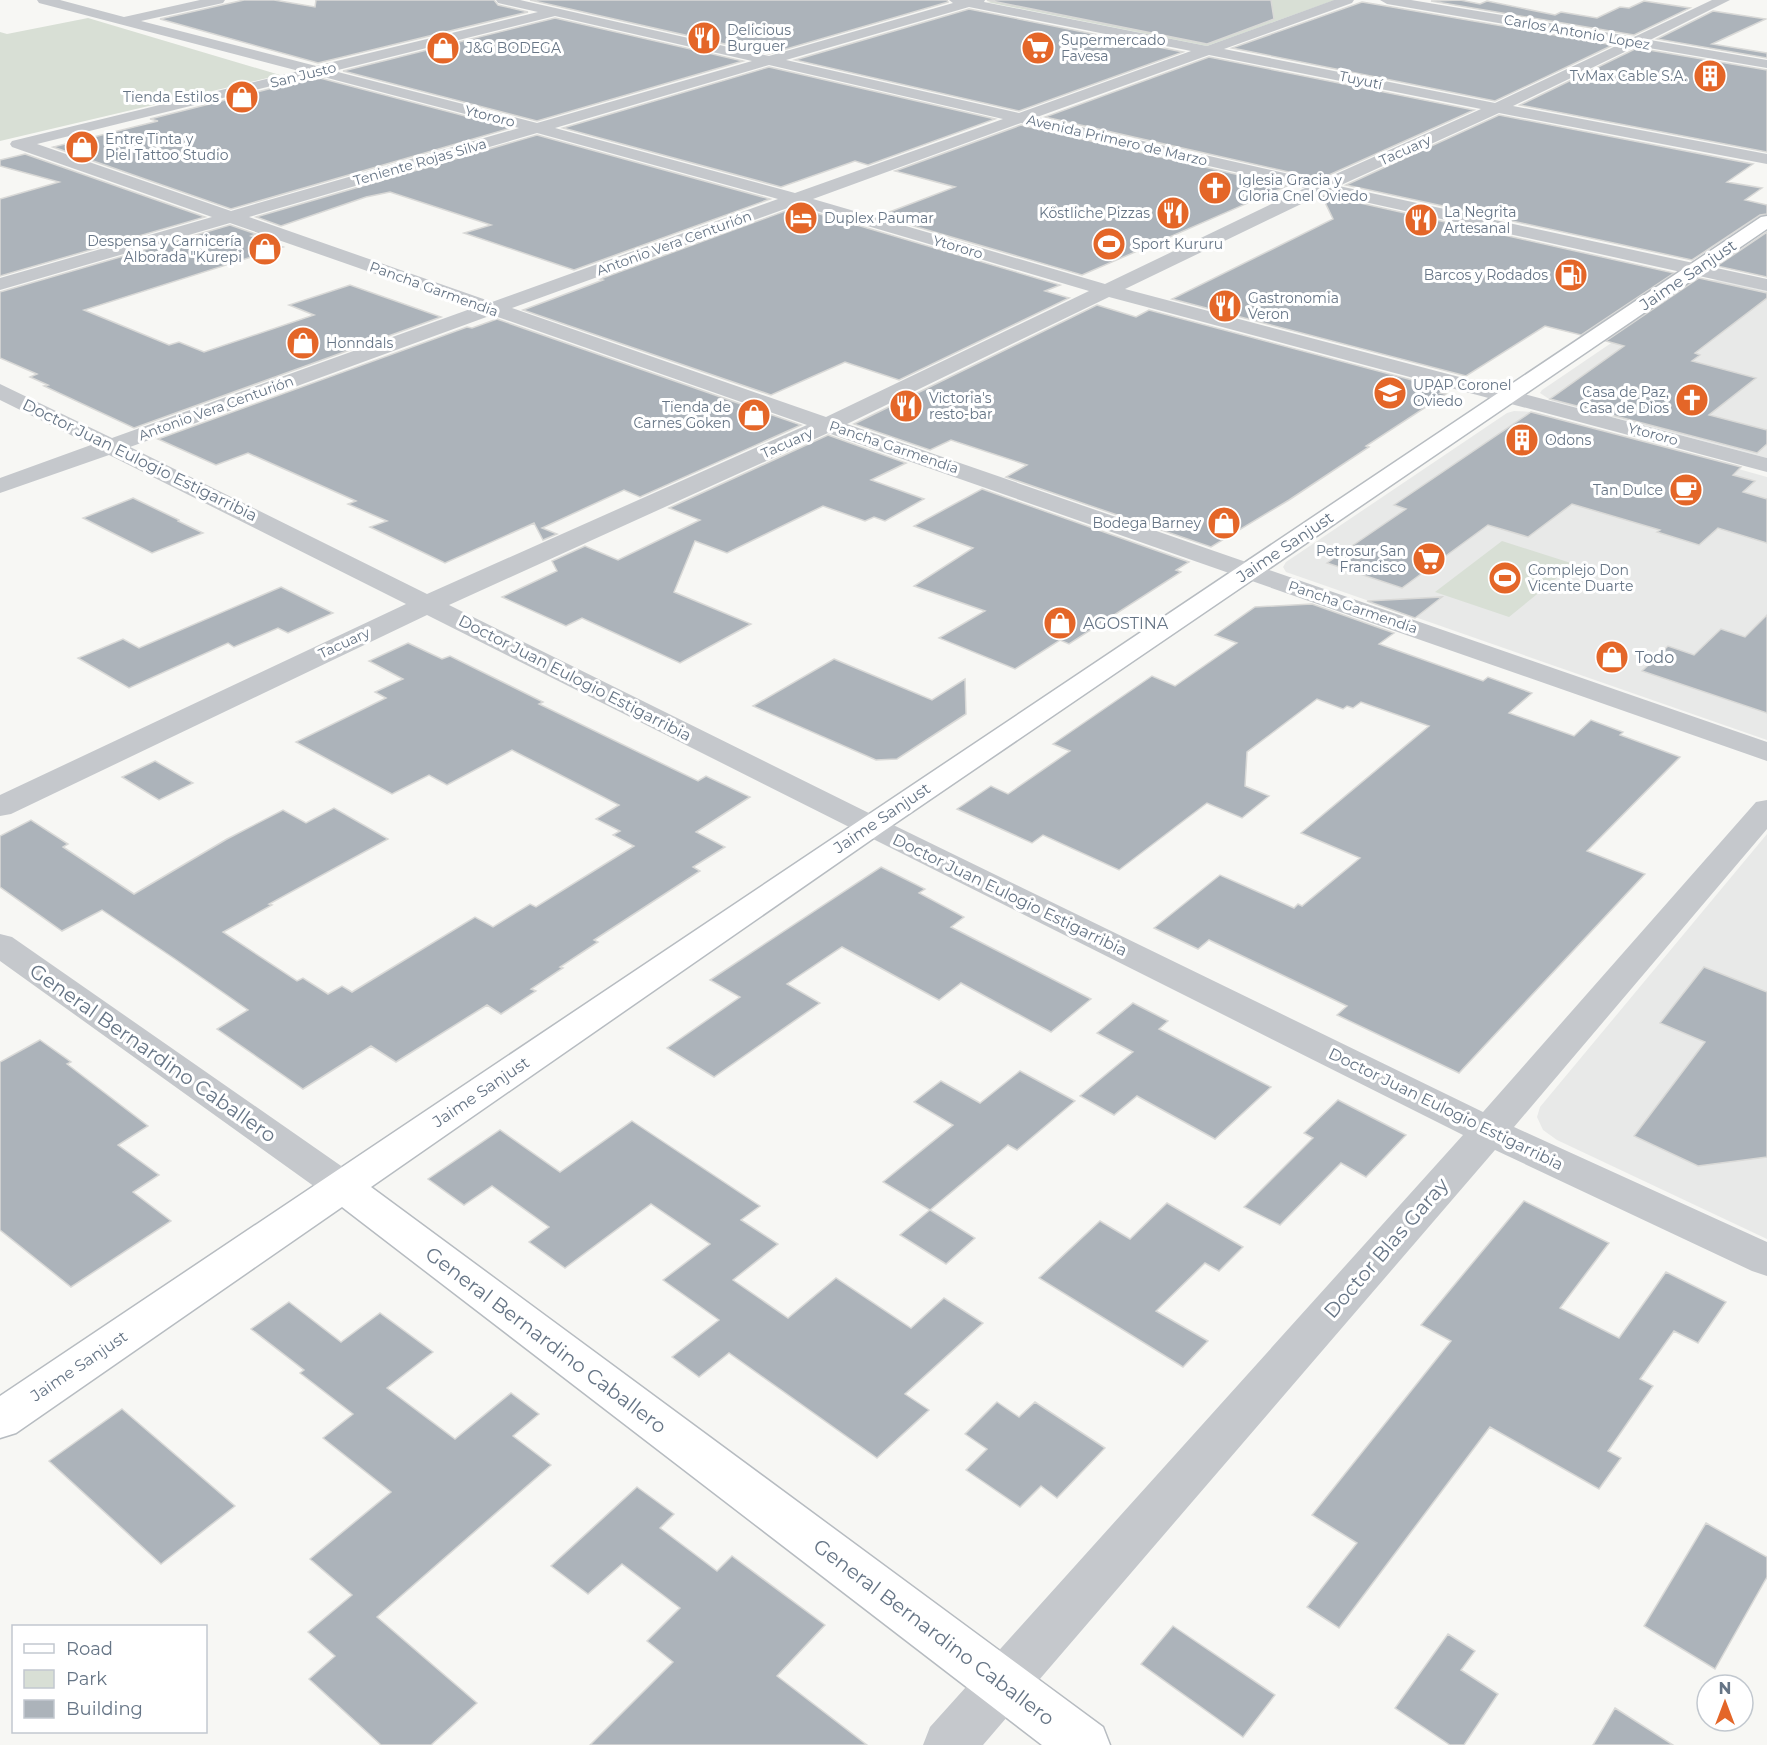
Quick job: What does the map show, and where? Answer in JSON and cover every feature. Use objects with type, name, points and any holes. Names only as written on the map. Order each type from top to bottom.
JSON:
[{"type":"main road","name":"Jaime Sanjust","points":[[0,1420],[870,826],[1767,221]]},
{"type":"main road","name":"General Bernardino Caballero","points":[[343,1187],[1084,1745]]},
{"type":"street","name":"Ytororo","points":[[44,0],[314,72],[537,128],[1105,290],[1510,395],[1767,465]]},
{"type":"street","points":[[122,21],[218,0]]},
{"type":"street","name":"Avenida Primero de Marzo","points":[[503,0],[1322,187],[1767,285]]},
{"type":"street","name":"Antonio Vera Centurión","points":[[0,486],[1347,0]]},
{"type":"street","name":"Carlos Antonio Lopez","points":[[1387,0],[1767,64]]},
{"type":"street","name":"Tacuary","points":[[0,807],[428,604],[828,424],[1322,187],[1497,108],[1723,0]]},
{"type":"street","name":"Tuyutí","points":[[968,1],[1497,108],[1767,159]]},
{"type":"street","name":"Teniente Rojas Silva","points":[[0,285],[968,1]]},
{"type":"street","name":"San Justo","points":[[10,146],[586,5]]},
{"type":"street","name":"Pancha Garmendia","points":[[10,146],[233,217],[491,309],[828,424],[1767,752]]},
{"type":"street","name":"Doctor Juan Eulogio Estigarribia","points":[[0,391],[870,826],[1490,1131],[1767,1260]]},
{"type":"street","name":"Doctor Blas Garay","points":[[949,1745],[1490,1131],[1767,809]]},
{"type":"street","name":"General Bernardino Caballero","points":[[0,945],[343,1187]]},
{"type":"shaded area","points":[[1704,280],[1722,280],[1767,291],[1767,458],[1552,401],[1540,393],[1542,390]]},
{"type":"shaded area","points":[[1535,412],[1767,477],[1767,740],[1286,572],[1283,567],[1286,562],[1507,413]]},
{"type":"shaded area","points":[[1767,834],[1767,1239],[1557,1140],[1543,1130],[1537,1117],[1540,1107]]},
{"type":"green space","points":[[995,0],[1335,0],[1207,46],[987,2]]},
{"type":"green space","points":[[88,18],[280,75],[0,141],[0,32],[7,34]]},
{"type":"green space","name":"Complejo Don Vicente Duarte","points":[[1502,541],[1574,564],[1509,617],[1435,592]]},
{"type":"building","points":[[244,0],[274,0],[315,7],[316,0],[494,0],[498,5],[528,12],[318,63],[160,19]]},
{"type":"building","points":[[530,0],[947,0],[948,2],[769,54]]},
{"type":"building","points":[[987,0],[1271,0],[1274,19],[1207,44]]},
{"type":"building","points":[[1460,0],[1480,4],[1487,1],[1555,15],[1561,12],[1597,18],[1620,7],[1629,8],[1644,1],[1690,8],[1634,35],[1431,1]]},
{"type":"building","points":[[1362,2],[1613,45],[1495,101],[1232,48]]},
{"type":"building","points":[[969,9],[1183,52],[1019,111],[795,60]]},
{"type":"building","points":[[1713,11],[1766,19],[1712,44],[1767,53],[1767,58],[1657,39]]},
{"type":"building","points":[[555,18],[743,61],[537,121],[343,71]]},
{"type":"building","points":[[1637,48],[1767,70],[1767,152],[1520,105]]},
{"type":"building","points":[[1209,57],[1474,110],[1320,179],[1045,117]]},
{"type":"building","points":[[769,67],[995,119],[868,165],[855,161],[781,187],[563,128]]},
{"type":"building","points":[[316,77],[511,128],[231,209],[53,147],[158,121],[150,119]]},
{"type":"building","points":[[1499,115],[1753,164],[1727,182],[1762,188],[1745,200],[1767,205],[1767,214],[1760,215],[1692,260],[1346,185]]},
{"type":"building","points":[[1021,125],[1287,186],[1082,275],[879,216],[955,187],[895,171]]},
{"type":"building","points":[[537,135],[770,199],[574,270],[464,233],[491,225],[390,192],[366,197],[281,226],[256,217]]},
{"type":"building","points":[[25,154],[205,217],[0,276],[0,199],[59,182],[0,166],[0,160]]},
{"type":"building","points":[[1322,196],[1674,273],[1581,335],[1545,326],[1466,376],[1172,299],[1333,219]]},
{"type":"building","points":[[796,207],[1060,285],[1045,291],[1069,298],[899,380],[845,362],[771,395],[523,310],[603,280],[600,279]]},
{"type":"building","points":[[230,225],[256,234],[251,236],[283,247],[84,310],[169,345],[179,342],[204,352],[314,315],[289,305],[350,285],[441,317],[134,428],[44,386],[48,385],[30,377],[37,374],[0,358],[0,292]]},
{"type":"building","points":[[1767,232],[1767,277],[1717,266]]},
{"type":"building","points":[[1699,278],[1767,293],[1767,298],[1695,353],[1700,355],[1692,361],[1756,378],[1709,415],[1767,430],[1767,444],[1757,453],[1550,399],[1624,346],[1606,341]]},
{"type":"building","points":[[1097,305],[1136,317],[1149,310],[1446,389],[1440,393],[1446,394],[1289,500],[1211,547],[1006,477],[1027,465],[951,440],[930,450],[854,424]]},
{"type":"building","points":[[497,319],[801,425],[640,497],[624,490],[542,528],[557,534],[543,540],[534,523],[445,563],[370,527],[387,521],[348,504],[356,501],[248,453],[216,465],[158,439],[467,327],[472,328]]},
{"type":"building","points":[[1531,412],[1741,467],[1733,475],[1755,481],[1743,492],[1767,499],[1767,543],[1718,528],[1699,545],[1657,532],[1660,530],[1572,504],[1528,537],[1488,525],[1402,588],[1327,563],[1406,509],[1394,505]]},
{"type":"building","points":[[828,435],[906,463],[871,480],[924,499],[885,521],[874,517],[865,521],[823,506],[727,553],[695,541],[674,592],[751,624],[680,663],[582,618],[566,626],[502,597],[557,571],[552,561],[585,546],[618,560],[700,520],[669,508]]},
{"type":"building","points":[[982,489],[1189,562],[1176,570],[1181,572],[1069,644],[1060,640],[1015,669],[939,638],[985,611],[914,586],[973,548],[914,526]]},
{"type":"building","points":[[133,498],[203,533],[152,553],[83,518]]},
{"type":"building","points":[[281,587],[333,613],[288,633],[278,628],[234,647],[228,643],[129,688],[78,658],[123,639],[139,648]]},
{"type":"building","points":[[1442,597],[1415,618],[1367,601]]},
{"type":"building","points":[[1312,604],[1394,633],[1379,644],[1483,681],[1488,677],[1532,693],[1509,713],[1574,736],[1591,720],[1623,732],[1620,735],[1680,757],[1587,851],[1645,874],[1459,1073],[1337,1015],[1347,1006],[1209,940],[1198,949],[1154,928],[1220,875],[1294,908],[1298,904],[1302,906],[1360,858],[1301,833],[1429,726],[1361,702],[1353,708],[1347,706],[1343,709],[1317,699],[1247,752],[1245,786],[1269,796],[1242,818],[1207,803],[1119,870],[1043,835],[1032,843],[957,809],[991,786],[1008,794],[1070,751],[1053,744],[1152,676],[1175,686],[1237,643],[1215,635],[1255,607]]},
{"type":"building","points":[[1767,615],[1767,713],[1642,671],[1668,646],[1694,655],[1721,629],[1745,637]]},
{"type":"building","points":[[408,643],[442,659],[450,656],[543,702],[539,704],[698,781],[706,776],[750,797],[696,832],[725,847],[693,867],[700,871],[594,940],[598,942],[560,967],[563,968],[531,989],[536,991],[501,1014],[487,1005],[396,1062],[371,1046],[303,1089],[217,1029],[248,1010],[102,910],[62,931],[0,887],[0,836],[31,820],[68,844],[63,847],[134,894],[227,839],[283,810],[306,823],[334,808],[388,839],[269,904],[272,905],[223,932],[297,981],[303,978],[328,994],[342,986],[352,992],[475,917],[493,927],[530,904],[536,907],[634,846],[613,835],[620,831],[596,819],[619,805],[512,750],[447,785],[429,775],[392,794],[296,742],[386,698],[375,692],[403,679],[369,661]]},
{"type":"building","points":[[834,659],[932,700],[965,679],[966,714],[897,759],[876,760],[753,706]]},
{"type":"building","points":[[155,761],[193,783],[159,800],[122,777]]},
{"type":"building","points":[[881,867],[925,889],[919,893],[964,917],[951,927],[1091,999],[1051,1032],[961,983],[939,1000],[842,947],[787,984],[820,1003],[714,1077],[667,1048],[740,997],[710,980]]},
{"type":"building","points":[[1704,967],[1767,992],[1767,1157],[1698,1166],[1634,1136],[1705,1042],[1660,1023]]},
{"type":"building","points":[[1133,1003],[1168,1021],[1159,1029],[1271,1087],[1215,1139],[1137,1096],[1114,1115],[1080,1096],[1133,1052],[1097,1033]]},
{"type":"building","points":[[40,1040],[71,1062],[67,1064],[148,1126],[118,1145],[159,1175],[133,1192],[171,1221],[71,1287],[0,1230],[0,1062]]},
{"type":"building","points":[[1020,1071],[1075,1101],[1017,1150],[1008,1145],[930,1210],[883,1182],[953,1125],[914,1102],[941,1081],[980,1103]]},
{"type":"building","points":[[1338,1100],[1406,1135],[1366,1177],[1341,1163],[1280,1225],[1244,1207],[1313,1138],[1304,1133]]},
{"type":"building","points":[[632,1121],[760,1206],[741,1220],[778,1244],[733,1280],[788,1318],[836,1278],[911,1328],[944,1298],[983,1323],[905,1394],[929,1410],[877,1458],[729,1353],[699,1377],[672,1357],[719,1320],[663,1280],[710,1244],[651,1204],[565,1268],[529,1242],[549,1227],[492,1186],[464,1205],[428,1179],[500,1130],[560,1172]]},
{"type":"building","points":[[1524,1201],[1609,1243],[1560,1308],[1619,1338],[1666,1272],[1726,1302],[1698,1343],[1674,1331],[1640,1379],[1653,1386],[1608,1451],[1621,1458],[1599,1489],[1490,1427],[1339,1628],[1307,1607],[1357,1543],[1312,1515],[1451,1341],[1421,1325]]},
{"type":"building","points":[[1167,1203],[1243,1247],[1219,1271],[1205,1263],[1156,1311],[1208,1341],[1183,1367],[1039,1278],[1100,1221],[1130,1239]]},
{"type":"building","points":[[930,1210],[975,1238],[946,1264],[900,1235]]},
{"type":"building","points":[[289,1302],[341,1342],[380,1313],[433,1352],[387,1388],[455,1439],[511,1393],[539,1414],[513,1436],[551,1465],[377,1617],[477,1703],[431,1745],[381,1745],[309,1679],[335,1656],[308,1632],[352,1595],[310,1559],[391,1492],[323,1438],[353,1414],[300,1373],[304,1370],[251,1329]]},
{"type":"building","points":[[997,1402],[1019,1417],[1035,1402],[1105,1448],[1057,1498],[1041,1486],[1020,1507],[966,1470],[987,1449],[965,1434]]},
{"type":"building","points":[[122,1409],[235,1506],[161,1564],[49,1461]]},
{"type":"building","points":[[637,1487],[674,1514],[660,1528],[717,1571],[732,1556],[825,1625],[777,1676],[867,1745],[590,1745],[673,1662],[647,1641],[680,1608],[622,1564],[588,1594],[551,1566]]},
{"type":"building","points":[[1706,1523],[1767,1557],[1767,1577],[1715,1669],[1644,1626]]},
{"type":"building","points":[[1173,1626],[1275,1695],[1243,1737],[1141,1664]]},
{"type":"building","points":[[1448,1634],[1475,1651],[1461,1670],[1498,1694],[1464,1745],[1450,1745],[1395,1708]]},
{"type":"building","points":[[1615,1708],[1673,1745],[1593,1745]]},
{"type":"place","name":"Delicious Burguer","points":[[704,38]]},
{"type":"place","name":"J&G BODEGA","points":[[443,48]]},
{"type":"place","name":"Supermercado Favesa","points":[[1038,48]]},
{"type":"place","name":"TvMax Cable S.A.","points":[[1710,76]]},
{"type":"place","name":"Tienda Estilos","points":[[242,97]]},
{"type":"place","name":"Entre Tinta y Piel Tattoo Studio","points":[[82,147]]},
{"type":"place","name":"Iglesia Gracia y Gloria Cnel Oviedo","points":[[1215,188]]},
{"type":"place","name":"Köstliche Pizzas","points":[[1173,213]]},
{"type":"place","name":"Duplex Paumar","points":[[801,218]]},
{"type":"place","name":"La Negrita Artesanal","points":[[1421,220]]},
{"type":"place","name":"Sport Kururu","points":[[1109,244]]},
{"type":"place","name":"Despensa y Carnicería Alborada \"Kurepi","points":[[265,249]]},
{"type":"place","name":"Barcos y Rodados","points":[[1571,275]]},
{"type":"place","name":"Gastronomia Veron","points":[[1225,306]]},
{"type":"place","name":"Honndals","points":[[303,343]]},
{"type":"place","name":"UPAP Coronel Oviedo","points":[[1390,393]]},
{"type":"place","name":"Casa de Paz, Casa de Dios","points":[[1692,400]]},
{"type":"place","name":"Victoria's resto-bar","points":[[906,406]]},
{"type":"place","name":"Tienda de Carnes Goken","points":[[754,415]]},
{"type":"place","name":"Odons","points":[[1522,440]]},
{"type":"place","name":"Tan Dulce","points":[[1686,490]]},
{"type":"place","name":"Bodega Barney","points":[[1224,523]]},
{"type":"place","name":"Petrosur San Francisco","points":[[1429,559]]},
{"type":"place","name":"Complejo Don Vicente Duarte","points":[[1505,578]]},
{"type":"place","name":"AGOSTINA","points":[[1060,623]]},
{"type":"place","name":"Todo","points":[[1612,657]]}]
